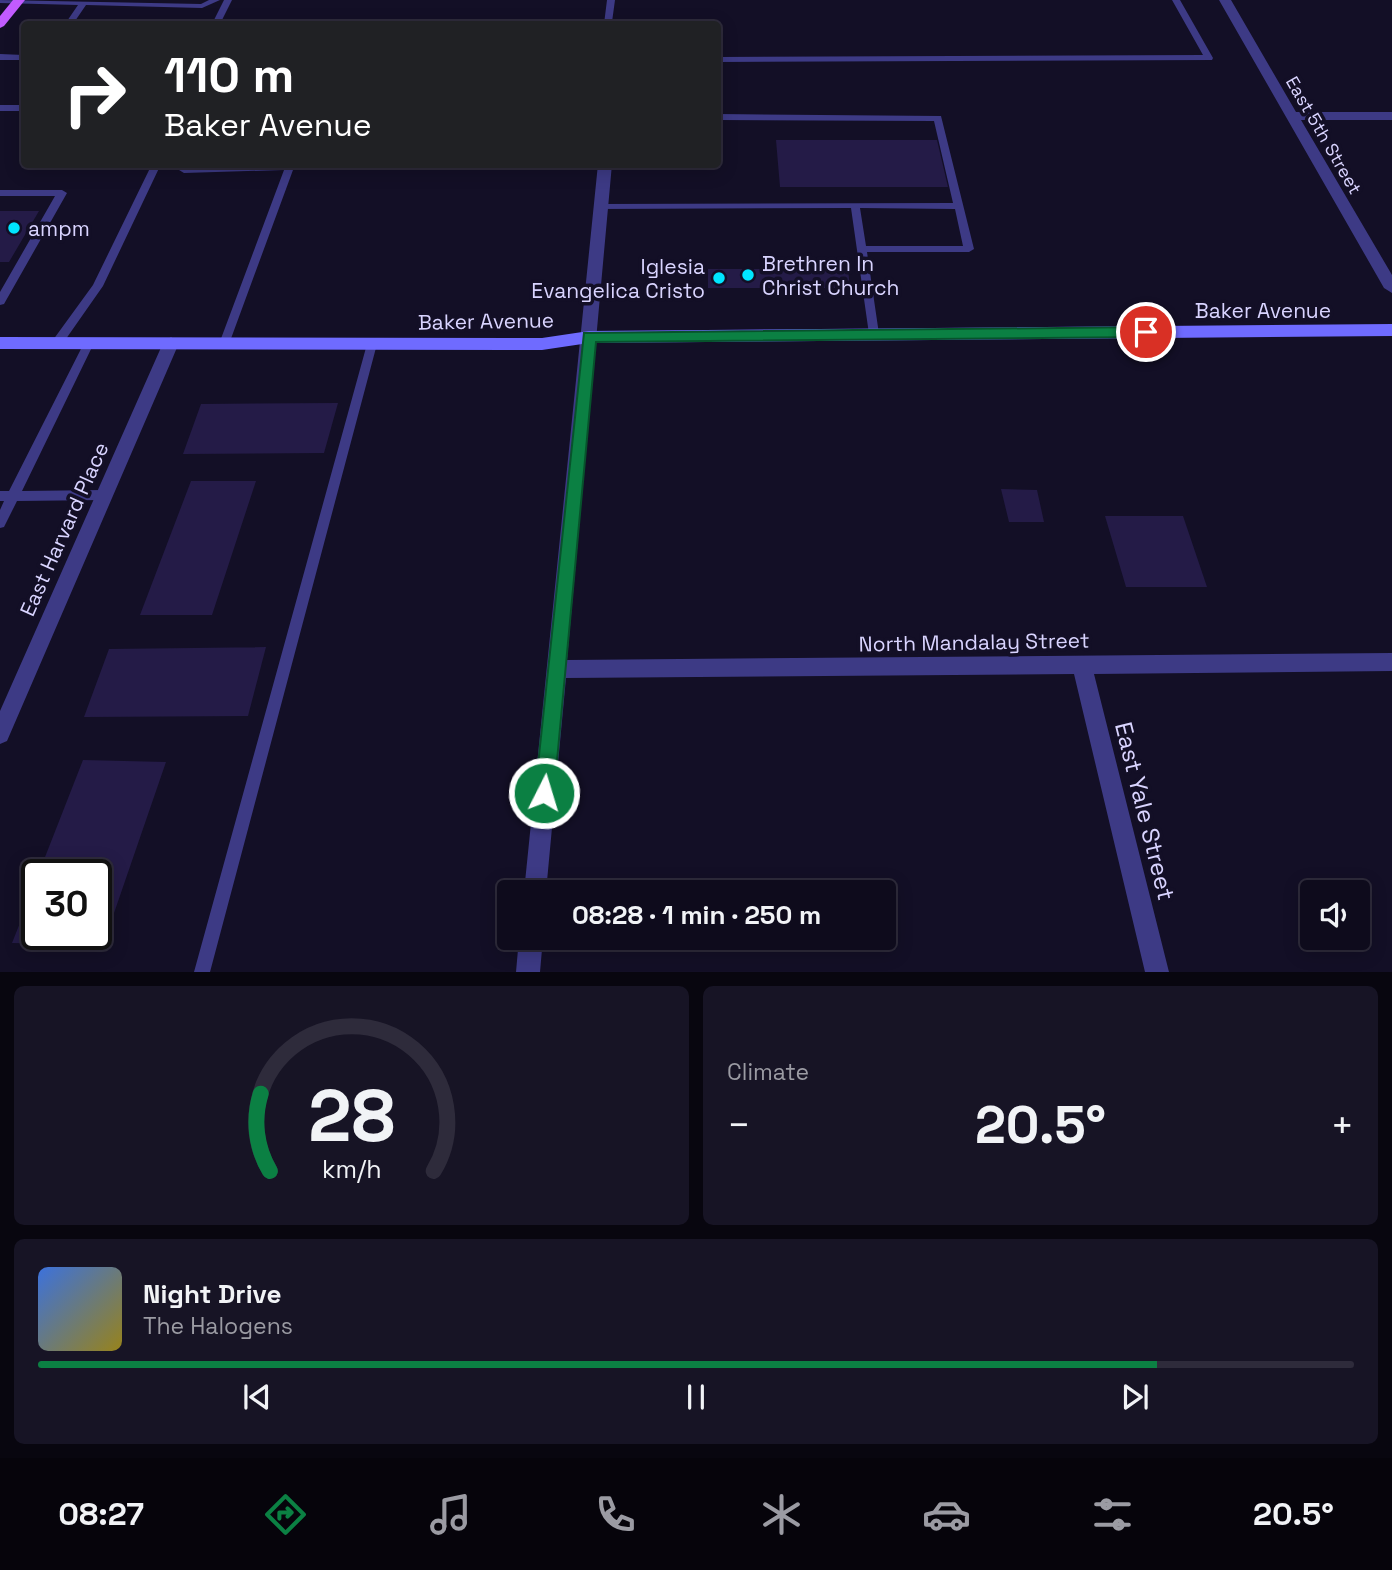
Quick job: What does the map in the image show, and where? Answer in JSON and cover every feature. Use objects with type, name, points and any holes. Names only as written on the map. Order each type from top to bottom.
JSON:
[{"type":"main road","points":[[0,24],[18,1]]},
{"type":"street","name":"East 5th Street","points":[[1225,0],[1392,288]]},
{"type":"street","points":[[1292,116],[1392,116]]},
{"type":"street","points":[[536,880],[605,168]]},
{"type":"street","name":"Baker Avenue","points":[[0,343],[542,344],[589,337],[1392,330]]},
{"type":"street","name":"East Harvard Place","points":[[0,734],[171,343]]},
{"type":"street","name":"North Mandalay Street","points":[[556,669],[1392,662]]},
{"type":"street","name":"East Yale Street","points":[[1082,664],[1157,971]]},
{"type":"street","points":[[528,971],[530,950]]},
{"type":"lane","points":[[0,1],[162,2],[202,6],[216,0]]},
{"type":"lane","points":[[218,21],[228,0]]},
{"type":"lane","points":[[608,21],[611,0]]},
{"type":"lane","points":[[721,60],[1209,58],[1176,0]]},
{"type":"lane","points":[[71,21],[85,1]]},
{"type":"lane","points":[[0,57],[21,58]]},
{"type":"lane","points":[[0,108],[21,108]]},
{"type":"lane","points":[[721,117],[938,118],[969,249],[861,249]]},
{"type":"lane","points":[[57,343],[98,286],[155,168]]},
{"type":"lane","points":[[184,170],[237,168]]},
{"type":"lane","points":[[224,344],[289,168]]},
{"type":"lane","points":[[0,193],[62,194],[0,301]]},
{"type":"lane","points":[[855,205],[874,334]]},
{"type":"lane","points":[[601,207],[959,206]]},
{"type":"lane","points":[[0,276],[15,276]]},
{"type":"lane","points":[[0,523],[7,496],[89,343]]},
{"type":"lane","points":[[202,971],[372,344]]},
{"type":"lane","points":[[7,496],[104,495]]},
{"type":"building","points":[[776,140],[937,140],[948,187],[780,187]]},
{"type":"building","points":[[0,211],[39,211],[9,262],[0,262]]},
{"type":"building","points":[[708,269],[848,269],[850,288],[708,288]]},
{"type":"building","points":[[338,403],[324,453],[183,454],[201,404]]},
{"type":"building","points":[[191,481],[256,481],[212,615],[140,615]]},
{"type":"building","points":[[1001,489],[1037,490],[1044,522],[1009,522]]},
{"type":"building","points":[[1105,516],[1183,516],[1207,587],[1126,587]]},
{"type":"building","points":[[266,647],[248,716],[84,717],[109,649]]},
{"type":"building","points":[[83,760],[166,762],[112,919],[112,859],[44,859]]},
{"type":"building","points":[[21,920],[21,943],[12,943]]},
{"type":"place","name":"ampm","points":[[14,228]]},
{"type":"place","name":"Brethren In Christ Church","points":[[748,275]]},
{"type":"place","name":"Iglesia Evangelica Cristo","points":[[719,278]]},
{"type":"route","points":[[544,793],[589,337],[1146,332]]}]
